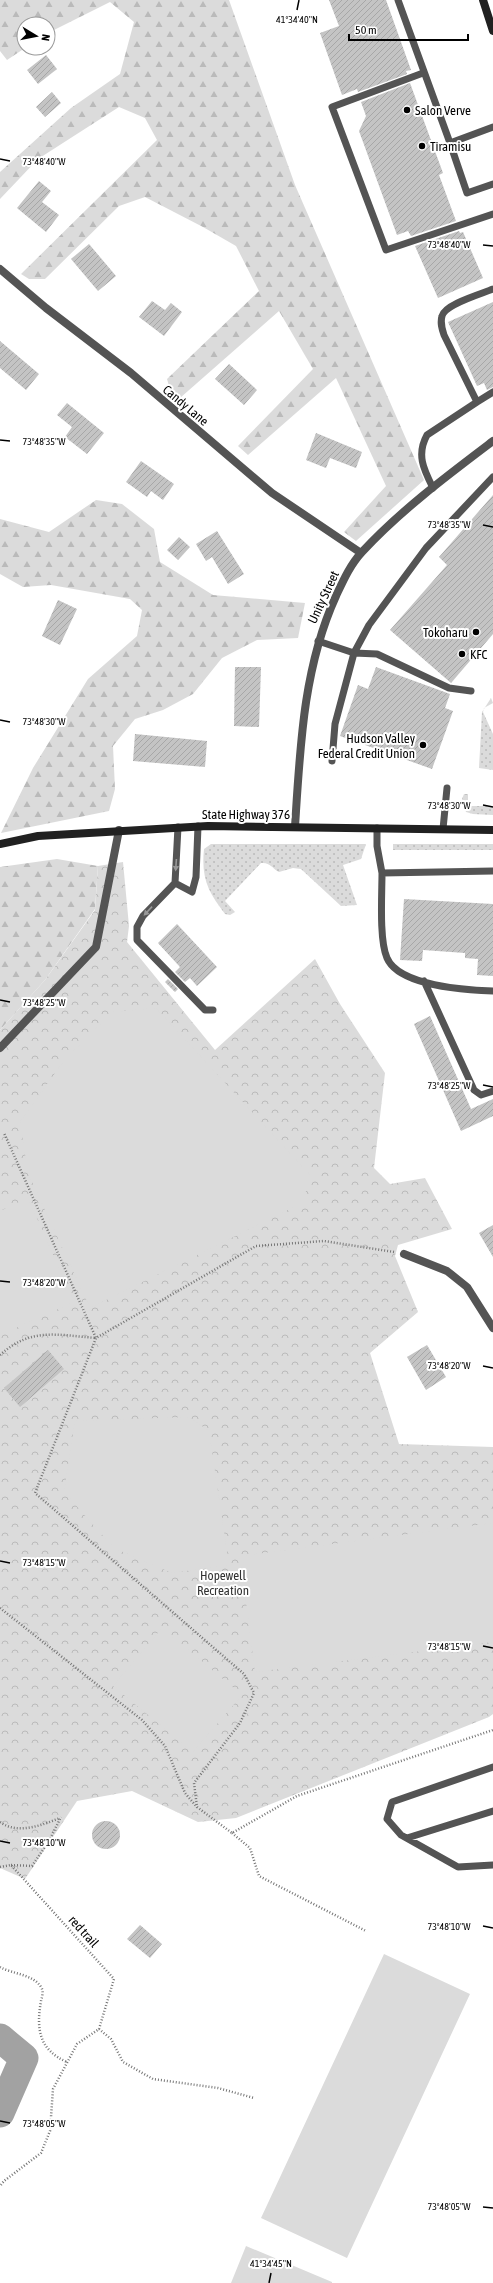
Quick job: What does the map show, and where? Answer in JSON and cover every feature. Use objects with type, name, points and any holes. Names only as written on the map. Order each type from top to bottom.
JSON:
[{"type":"main road","points":[[482,0],[493,31]]},
{"type":"main road","name":"State Highway 376","points":[[0,844],[38,836],[198,826],[493,830]]},
{"type":"street","name":"Candy Lane","points":[[0,269],[46,308],[131,373],[272,493],[361,553]]},
{"type":"street","name":"Unity Street","points":[[295,827],[308,679],[323,624],[345,575],[361,553],[433,488],[493,441]]},
{"type":"street","points":[[0,1048],[96,947],[118,830]]},
{"type":"street","points":[[404,1254],[447,1271],[467,1287],[493,1328]]},
{"type":"lane","points":[[398,0],[467,193],[493,184]]},
{"type":"lane","points":[[423,73],[332,107],[386,250],[493,214]]},
{"type":"lane","points":[[450,143],[493,127]]},
{"type":"lane","points":[[477,402],[444,335],[441,324],[442,315],[448,308],[493,289]]},
{"type":"lane","points":[[433,488],[422,466],[422,444],[427,435],[493,392]]},
{"type":"lane","points":[[332,761],[335,724],[354,652],[369,625],[426,548],[493,477]]},
{"type":"lane","points":[[318,641],[354,652],[377,654],[449,688],[471,691]]},
{"type":"lane","points":[[443,829],[447,788]]},
{"type":"lane","points":[[175,883],[192,892],[196,877],[198,826]]},
{"type":"lane","points":[[178,827],[175,883],[143,916],[137,927],[138,940],[204,1010],[213,1010]]},
{"type":"lane","points":[[377,828],[377,846],[382,873],[383,933],[387,959],[392,967],[408,977],[424,981],[462,990],[493,991]]},
{"type":"lane","points":[[382,873],[493,871]]},
{"type":"lane","points":[[424,981],[474,1090],[481,1095],[493,1091]]},
{"type":"lane","points":[[493,1767],[392,1802],[387,1819],[407,1838],[458,1867],[493,1865]]},
{"type":"lane","points":[[407,1838],[493,1812]]},
{"type":"path","points":[[4,1133],[96,1338],[35,1494],[244,1674],[254,1693],[240,1723],[194,1782],[197,1807]]},
{"type":"path","points":[[0,1355],[28,1336],[58,1335],[96,1338],[256,1246],[324,1241],[404,1254]]},
{"type":"path","points":[[0,1608],[142,1720],[165,1746],[186,1793],[197,1807],[250,1848],[259,1876],[366,1932]]},
{"type":"path","points":[[232,1834],[298,1796],[493,1730]]},
{"type":"path","points":[[0,1823],[19,1829],[40,1825],[61,1817],[49,1841],[32,1866],[11,1865],[0,1867]]},
{"type":"path","name":"red trail","points":[[11,1865],[114,1979],[99,2029]]},
{"type":"path","points":[[0,1967],[31,1979],[41,1985],[43,1990],[37,2021],[39,2030],[45,2046],[53,2055],[67,2062]]},
{"type":"path","points":[[0,2186],[4,2180],[41,2153],[50,2131],[53,2089],[78,2044],[99,2029],[111,2039],[122,2062],[152,2079],[218,2088],[254,2098]]},
{"type":"green space","points":[[0,0],[229,0],[295,185],[424,480],[356,541],[344,532],[386,486],[336,378],[248,455],[238,446],[313,369],[279,311],[180,398],[171,393],[167,379],[259,291],[236,246],[145,197],[119,206],[45,279],[29,279],[21,274],[157,140],[145,118],[119,107],[38,159],[0,199],[0,172],[71,108],[120,74],[134,22],[110,2],[56,29],[56,16],[16,16],[16,54],[7,60],[0,51]]},
{"type":"green space","points":[[96,500],[122,504],[154,529],[160,562],[213,595],[305,603],[298,638],[257,640],[222,658],[193,694],[163,710],[135,719],[113,746],[115,789],[109,811],[1,833],[33,768],[88,679],[137,636],[142,610],[130,599],[51,585],[23,587],[0,574],[0,519],[49,532]]},
{"type":"green space","points":[[491,698],[493,703],[485,708]]},
{"type":"green space","points":[[484,709],[483,712],[493,734],[493,770],[479,768],[482,712]]},
{"type":"green space","points":[[464,794],[468,794],[468,806],[493,806],[493,815],[473,814],[466,812],[462,799]]},
{"type":"green space","points":[[211,844],[366,844],[361,859],[343,865],[357,905],[341,906],[301,869],[293,868],[279,872],[269,864],[261,863],[225,901],[235,912],[230,915],[225,914],[214,899],[205,877],[203,859],[204,849]]},
{"type":"green space","points":[[393,844],[493,844],[493,850],[393,850]]},
{"type":"green space","points":[[57,859],[98,866],[95,909],[45,980],[0,1030],[0,867]]},
{"type":"green space","name":"Hopewell Recreation","points":[[123,862],[129,926],[127,942],[215,1050],[315,959],[340,1004],[385,1073],[374,1168],[390,1184],[425,1178],[452,1229],[398,1245],[395,1256],[418,1312],[370,1353],[399,1444],[493,1447],[493,1714],[489,1717],[236,1818],[198,1822],[132,1791],[77,1801],[25,1879],[0,1868],[0,1030],[45,980],[95,910],[98,866]]},
{"type":"green space","points":[[156,1008],[311,1176],[302,1203],[90,1308],[28,1173],[20,1122],[63,1062],[112,1012]]},
{"type":"green space","points":[[28,1198],[74,1302],[0,1335],[0,1211]]},
{"type":"green space","points":[[189,1417],[209,1431],[229,1565],[172,1573],[114,1548],[64,1492],[75,1421]]},
{"type":"green space","points":[[493,1523],[493,1642],[255,1672],[240,1556]]},
{"type":"green space","points":[[162,1628],[242,1695],[193,1752],[113,1686]]},
{"type":"green space","points":[[384,1954],[470,1994],[347,2258],[261,2218]]},
{"type":"green space","points":[[246,2246],[332,2282],[332,2283],[231,2283]]},
{"type":"building","points":[[329,0],[386,0],[411,70],[406,71],[407,74],[358,92],[357,89],[342,95],[320,33],[339,26]]},
{"type":"building","points":[[45,56],[47,56],[57,69],[38,84],[27,70]]},
{"type":"building","points":[[410,83],[443,173],[439,175],[456,221],[411,236],[408,231],[397,235],[359,131],[366,116],[361,102]]},
{"type":"building","points":[[52,92],[61,103],[45,117],[36,107]]},
{"type":"building","points":[[39,181],[51,191],[42,202],[59,215],[46,232],[17,208]]},
{"type":"building","points":[[459,231],[460,233],[463,232],[483,278],[438,298],[415,246]]},
{"type":"building","points":[[89,244],[116,276],[98,291],[71,259]]},
{"type":"building","points":[[152,301],[165,310],[171,303],[182,312],[164,336],[139,317]]},
{"type":"building","points":[[493,302],[493,387],[487,390],[484,383],[477,386],[448,322]]},
{"type":"building","points":[[0,341],[39,374],[26,390],[0,368]]},
{"type":"building","points":[[229,364],[257,390],[244,405],[215,379]]},
{"type":"building","points":[[67,403],[104,433],[87,454],[65,437],[72,427],[57,415]]},
{"type":"building","points":[[316,433],[362,452],[356,468],[330,458],[326,468],[306,460]]},
{"type":"building","points":[[141,461],[174,484],[163,500],[151,491],[147,497],[126,482]]},
{"type":"building","points":[[493,495],[493,634],[451,683],[390,630],[447,565],[439,557]]},
{"type":"building","points":[[217,531],[244,574],[228,584],[212,557],[206,561],[196,544]]},
{"type":"building","points":[[179,537],[190,547],[178,560],[167,550]]},
{"type":"building","points":[[58,600],[77,609],[60,645],[42,636]]},
{"type":"building","points":[[235,667],[261,667],[259,727],[234,726]]},
{"type":"building","points":[[376,667],[450,694],[445,708],[453,711],[432,769],[340,736],[358,685],[368,689]]},
{"type":"building","points":[[135,734],[207,741],[205,767],[133,761]]},
{"type":"building","points":[[404,899],[493,904],[493,976],[477,975],[478,959],[465,958],[465,953],[423,950],[422,961],[400,960]]},
{"type":"building","points":[[177,924],[217,967],[197,986],[190,978],[185,982],[175,972],[180,967],[158,943]]},
{"type":"building","points":[[168,979],[178,989],[175,992],[165,982]]},
{"type":"building","points":[[430,1016],[471,1109],[493,1099],[493,1116],[461,1131],[414,1024]]},
{"type":"building","points":[[493,1225],[493,1257],[479,1233]]},
{"type":"building","points":[[427,1345],[446,1377],[426,1390],[407,1357]]},
{"type":"building","points":[[48,1350],[64,1369],[20,1407],[4,1388]]},
{"type":"building","points":[[106,1821],[116,1825],[120,1835],[116,1845],[106,1849],[96,1845],[92,1835],[96,1825]]},
{"type":"building","points":[[140,1925],[162,1944],[150,1958],[127,1939]]},
{"type":"waterway","points":[[0,2038],[24,2058],[0,2113]]},
{"type":"place","name":"Salon Verve","points":[[407,110]]},
{"type":"place","name":"Tiramisu","points":[[422,146]]},
{"type":"place","name":"Tokoharu","points":[[476,632]]},
{"type":"place","name":"KFC","points":[[462,654]]},
{"type":"place","name":"Hudson Valley Federal Credit Union","points":[[423,745]]}]
